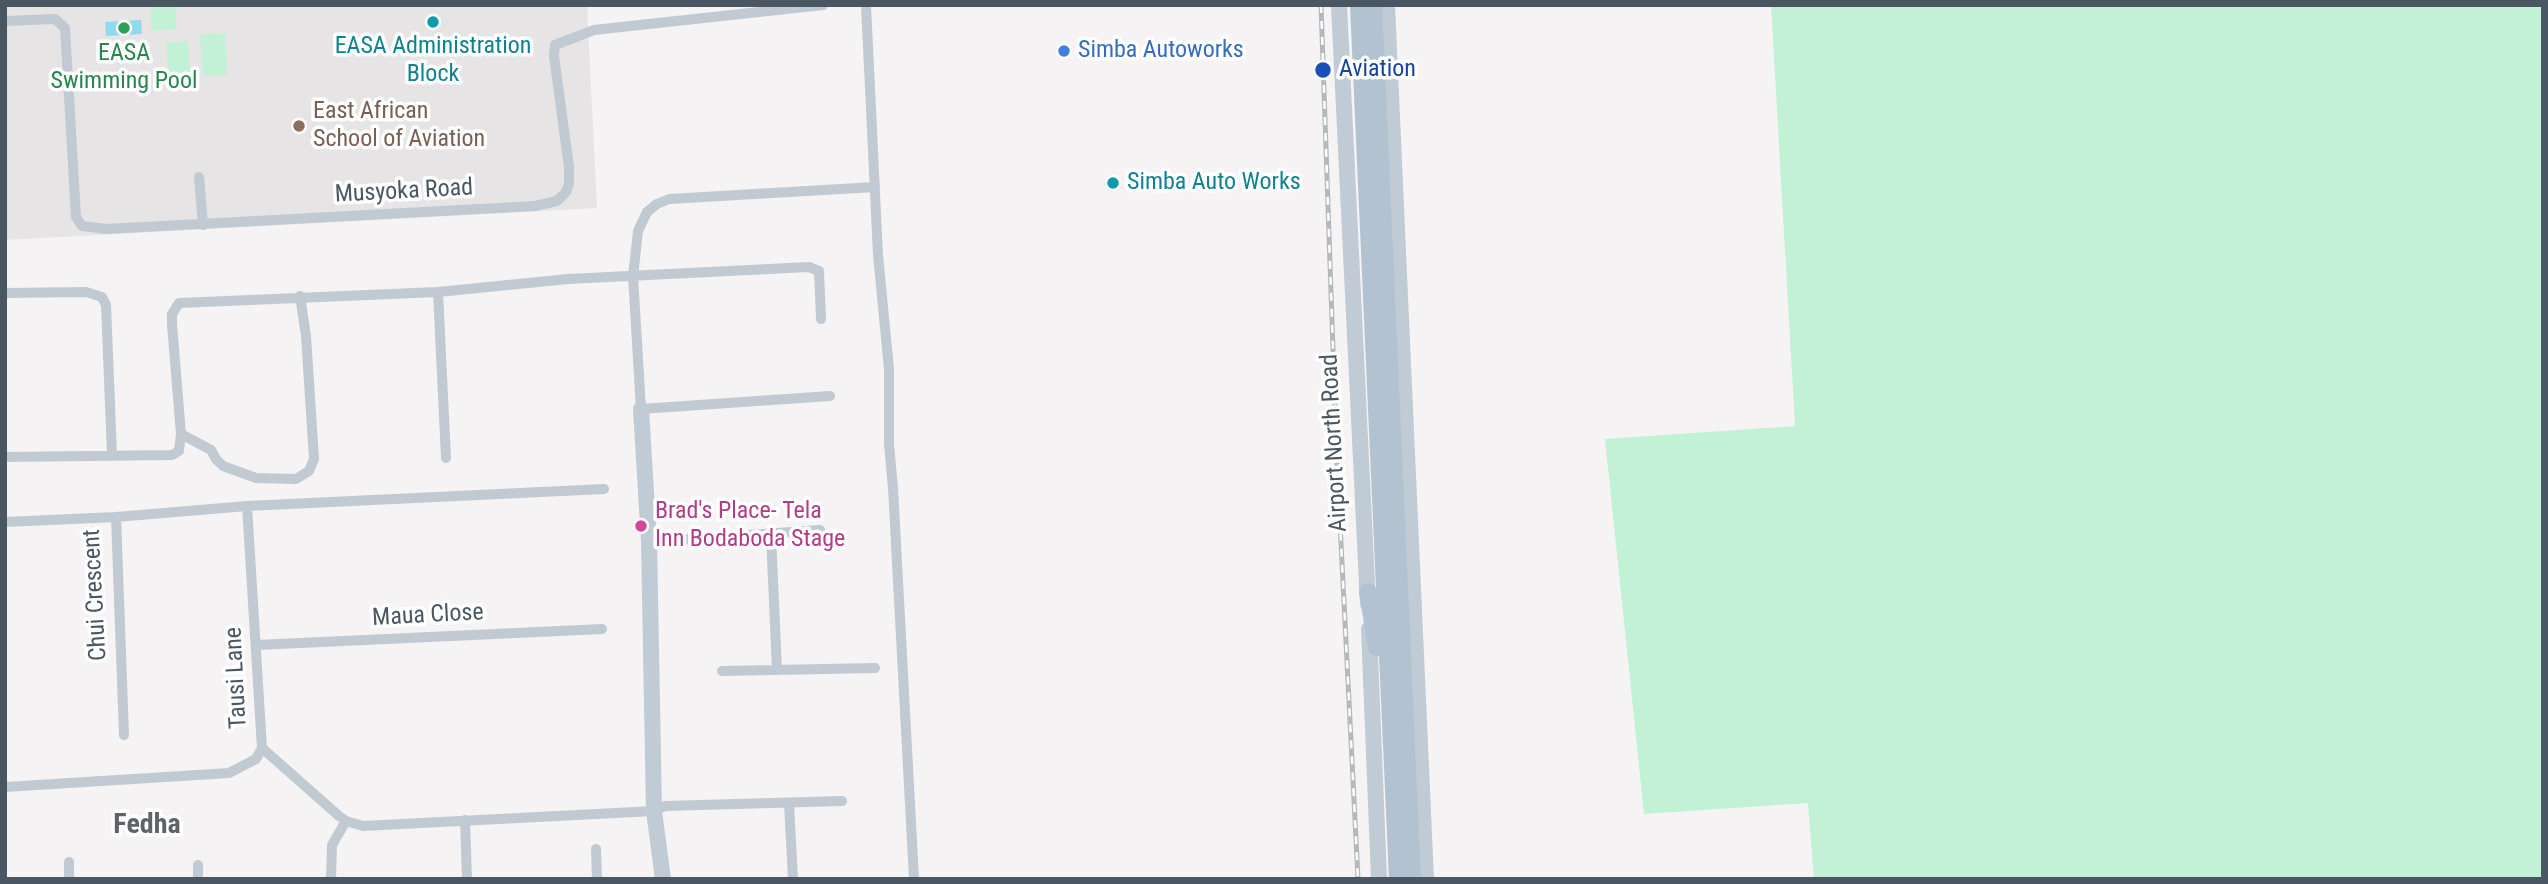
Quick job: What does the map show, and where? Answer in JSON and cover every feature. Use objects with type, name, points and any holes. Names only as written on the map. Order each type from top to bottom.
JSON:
[{"type":"main road","name":"Airport North Road","points":[[1339,5],[1368,592],[1379,879]]},
{"type":"main road","name":"Airport North Road","points":[[1359,5],[1398,879]]},
{"type":"main road","points":[[1373,5],[1412,879]]},
{"type":"main road","points":[[1387,5],[1426,879]]},
{"type":"main road","points":[[641,409],[649,542],[654,811],[663,879]]},
{"type":"main road","points":[[1368,592],[1380,684],[1391,733]]},
{"type":"street","name":"Musyoka Road","points":[[5,21],[55,19],[65,28],[76,217],[82,226],[106,229],[535,206],[557,201],[566,192],[569,184],[569,167],[554,56],[555,45],[594,30],[823,5]]},
{"type":"street","points":[[866,5],[878,255],[889,369],[889,444],[914,879]]},
{"type":"street","points":[[199,177],[203,225]]},
{"type":"street","points":[[830,396],[641,409],[633,276],[638,231],[641,222],[657,204],[669,199],[875,187]]},
{"type":"street","points":[[5,457],[172,455],[179,452],[181,434],[172,324],[174,308],[178,303],[438,292],[568,279],[787,270],[791,267],[815,268],[819,275],[821,319]]},
{"type":"street","points":[[5,293],[86,292],[102,297],[106,305],[113,455]]},
{"type":"street","points":[[438,292],[446,458]]},
{"type":"street","points":[[181,434],[211,450],[223,466],[256,478],[296,478],[309,471],[314,459],[306,336],[300,296]]},
{"type":"street","points":[[116,517],[247,506],[604,489]]},
{"type":"street","name":"Tausi Lane","points":[[5,787],[229,773],[256,759],[262,748],[247,506]]},
{"type":"street","name":"Chui Crescent","points":[[5,522],[116,517],[124,735]]},
{"type":"street","points":[[649,542],[820,530]]},
{"type":"street","points":[[771,535],[777,670]]},
{"type":"street","name":"Maua Close","points":[[257,645],[601,629]]},
{"type":"street","points":[[722,671],[875,668]]},
{"type":"street","points":[[262,748],[346,821],[363,826],[654,811],[665,806],[842,801]]},
{"type":"street","points":[[789,804],[793,879]]},
{"type":"street","points":[[464,820],[467,879]]},
{"type":"street","points":[[331,879],[332,845],[346,821]]},
{"type":"street","points":[[596,849],[597,879]]},
{"type":"street","points":[[69,862],[69,879]]},
{"type":"street","points":[[198,865],[198,879]]},
{"type":"shaded area","name":"East African School of Aviation","points":[[5,5],[587,5],[597,208],[5,240]]},
{"type":"green space","points":[[150,5],[179,5],[179,9],[175,10],[176,29],[152,31]]},
{"type":"green space","points":[[1771,5],[2543,5],[2543,879],[1814,879],[1808,803],[1644,814],[1605,439],[1795,426]]},
{"type":"green space","points":[[225,33],[227,75],[203,76],[200,34]]},
{"type":"green space","points":[[188,41],[191,83],[169,84],[166,43]]},
{"type":"water","name":"EASA Swimming Pool","points":[[141,20],[142,34],[106,36],[105,22]]},
{"type":"railway","points":[[1321,5],[1337,464],[1358,879]]},
{"type":"place","name":"EASA Administration Block","points":[[433,22]]},
{"type":"place","name":"EASA Swimming Pool","points":[[124,28]]},
{"type":"place","name":"Simba Autoworks","points":[[1064,51]]},
{"type":"place","name":"Aviation","points":[[1323,70]]},
{"type":"place","name":"East African School of Aviation","points":[[299,126]]},
{"type":"place","name":"Simba Auto Works","points":[[1113,183]]},
{"type":"place","name":"Brad's Place- Tela Inn Bodaboda Stage","points":[[641,526]]},
{"type":"district","name":"Fedha","points":[[147,826]]}]
